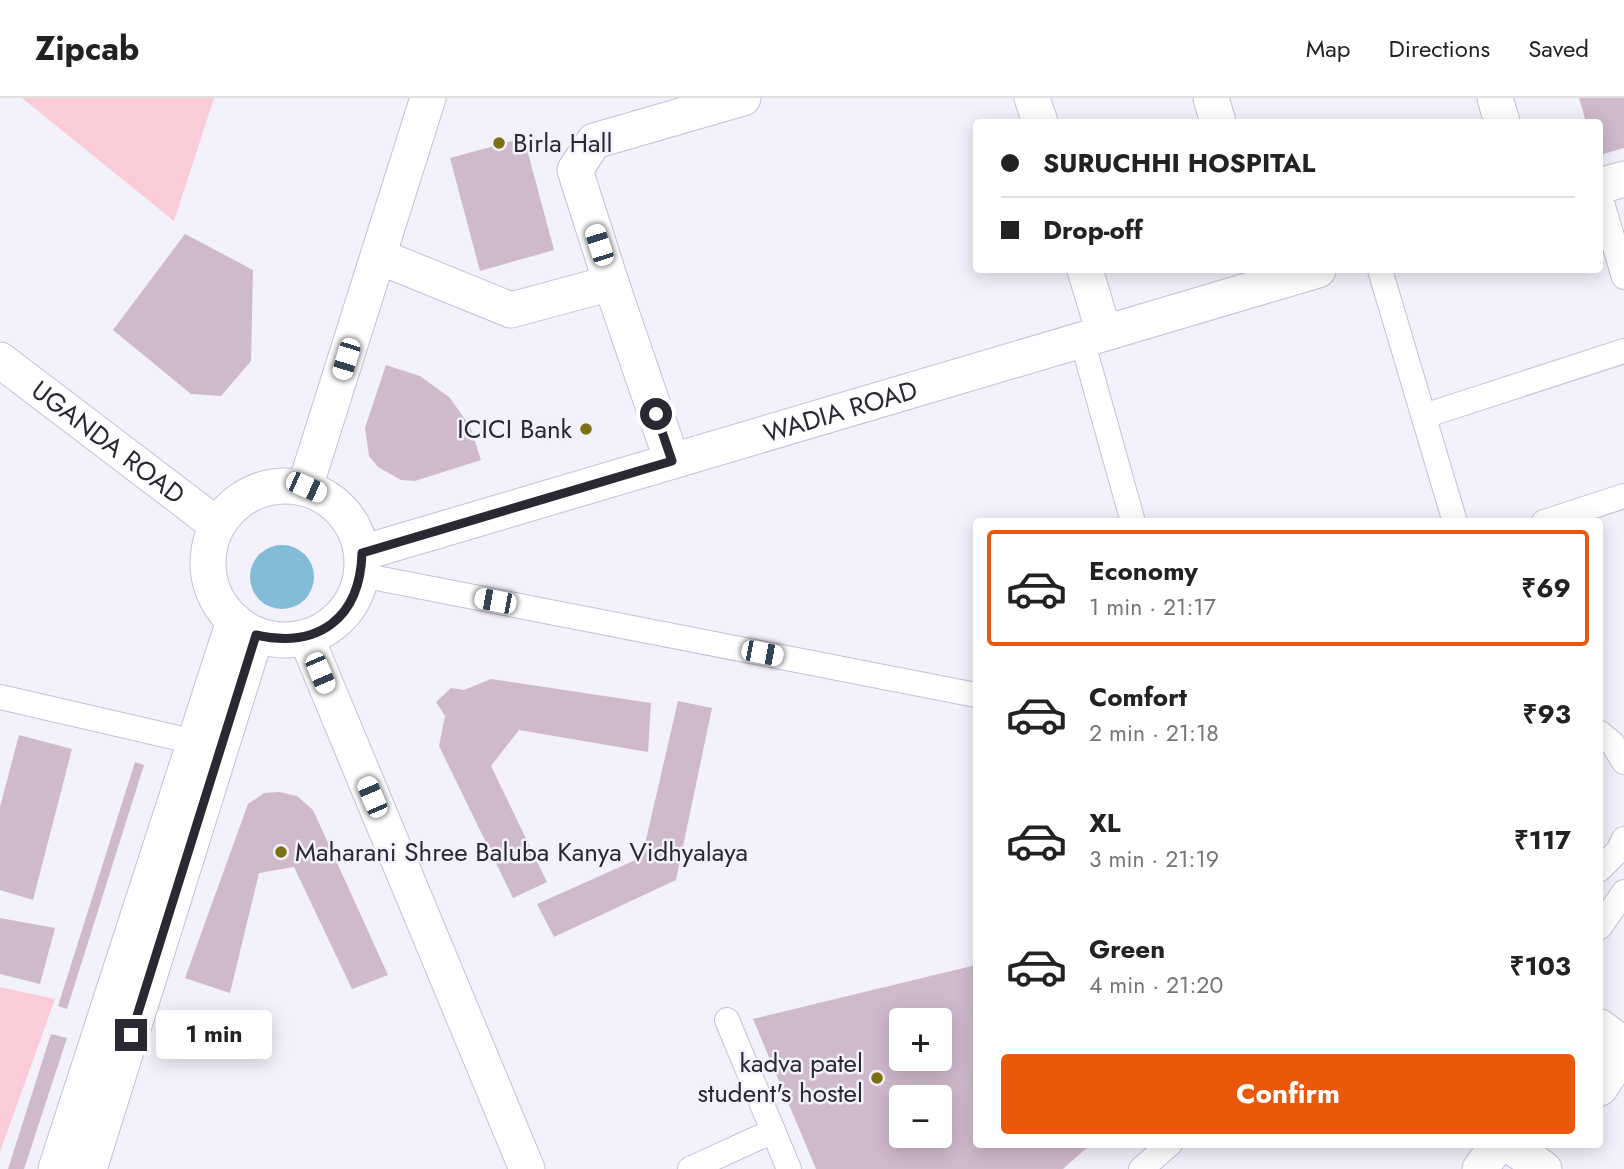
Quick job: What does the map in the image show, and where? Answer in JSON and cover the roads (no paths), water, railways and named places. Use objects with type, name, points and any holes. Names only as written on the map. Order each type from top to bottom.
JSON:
[{"type":"main road","points":[[306,487],[428,98]]},
{"type":"main road","points":[[615,295],[575,170],[594,141],[638,112],[743,98]]},
{"type":"main road","points":[[1032,98],[1039,119]]},
{"type":"main road","points":[[1210,98],[1217,119]]},
{"type":"main road","points":[[1494,98],[1501,119]]},
{"type":"main road","points":[[1603,185],[1624,179]]},
{"type":"main road","points":[[378,256],[511,310],[611,283],[672,461]]},
{"type":"main road","points":[[1085,273],[1093,336]]},
{"type":"main road","name":"WADIA ROAD","points":[[362,564],[672,461],[1093,336],[1263,277],[1294,273]]},
{"type":"main road","name":"UGANDA ROAD","points":[[0,360],[217,525]]},
{"type":"main road","points":[[280,485],[306,487],[327,497],[344,512],[356,531],[362,564],[355,596],[342,614],[326,629],[306,638],[281,640],[245,628],[217,601],[208,576],[208,550],[217,525],[233,505],[255,491],[280,485]]},
{"type":"main road","points":[[56,1169],[195,742],[245,628]]},
{"type":"main road","points":[[89,1169],[245,628]]},
{"type":"main road","points":[[306,638],[527,1169]]},
{"type":"main road","points":[[1603,1029],[1624,1045]]},
{"type":"main road","points":[[1603,1084],[1624,1052]]},
{"type":"main road","points":[[1480,1169],[1495,1148]]},
{"type":"main road","points":[[1514,1148],[1544,1169],[1558,1148]]},
{"type":"street","points":[[1603,206],[1624,277]]},
{"type":"street","points":[[1381,273],[1454,518]]},
{"type":"street","points":[[1093,336],[1132,518]]},
{"type":"street","points":[[1424,416],[1624,351]]},
{"type":"street","points":[[1556,518],[1624,496]]},
{"type":"street","points":[[362,564],[973,694]]},
{"type":"street","points":[[0,697],[195,742]]},
{"type":"street","points":[[1603,866],[1622,849]]},
{"type":"street","points":[[1603,923],[1624,892]]},
{"type":"street","points":[[727,1020],[789,1169]]},
{"type":"street","points":[[690,1169],[773,1131]]},
{"type":"street","points":[[1141,1169],[1165,1148]]},
{"type":"water","points":[[282,545],[294,547],[305,554],[312,565],[312,589],[305,600],[294,607],[282,609],[270,607],[259,600],[252,589],[250,577],[252,565],[259,554],[270,547]]},
{"type":"place","name":"Birla Hall","points":[[499,143]]},
{"type":"place","name":"ICICI Bank","points":[[586,429]]},
{"type":"place","name":"Maharani Shree Baluba Kanya Vidhyalaya","points":[[281,852]]},
{"type":"place","name":"kadva patel student's hostel","points":[[877,1078]]}]
